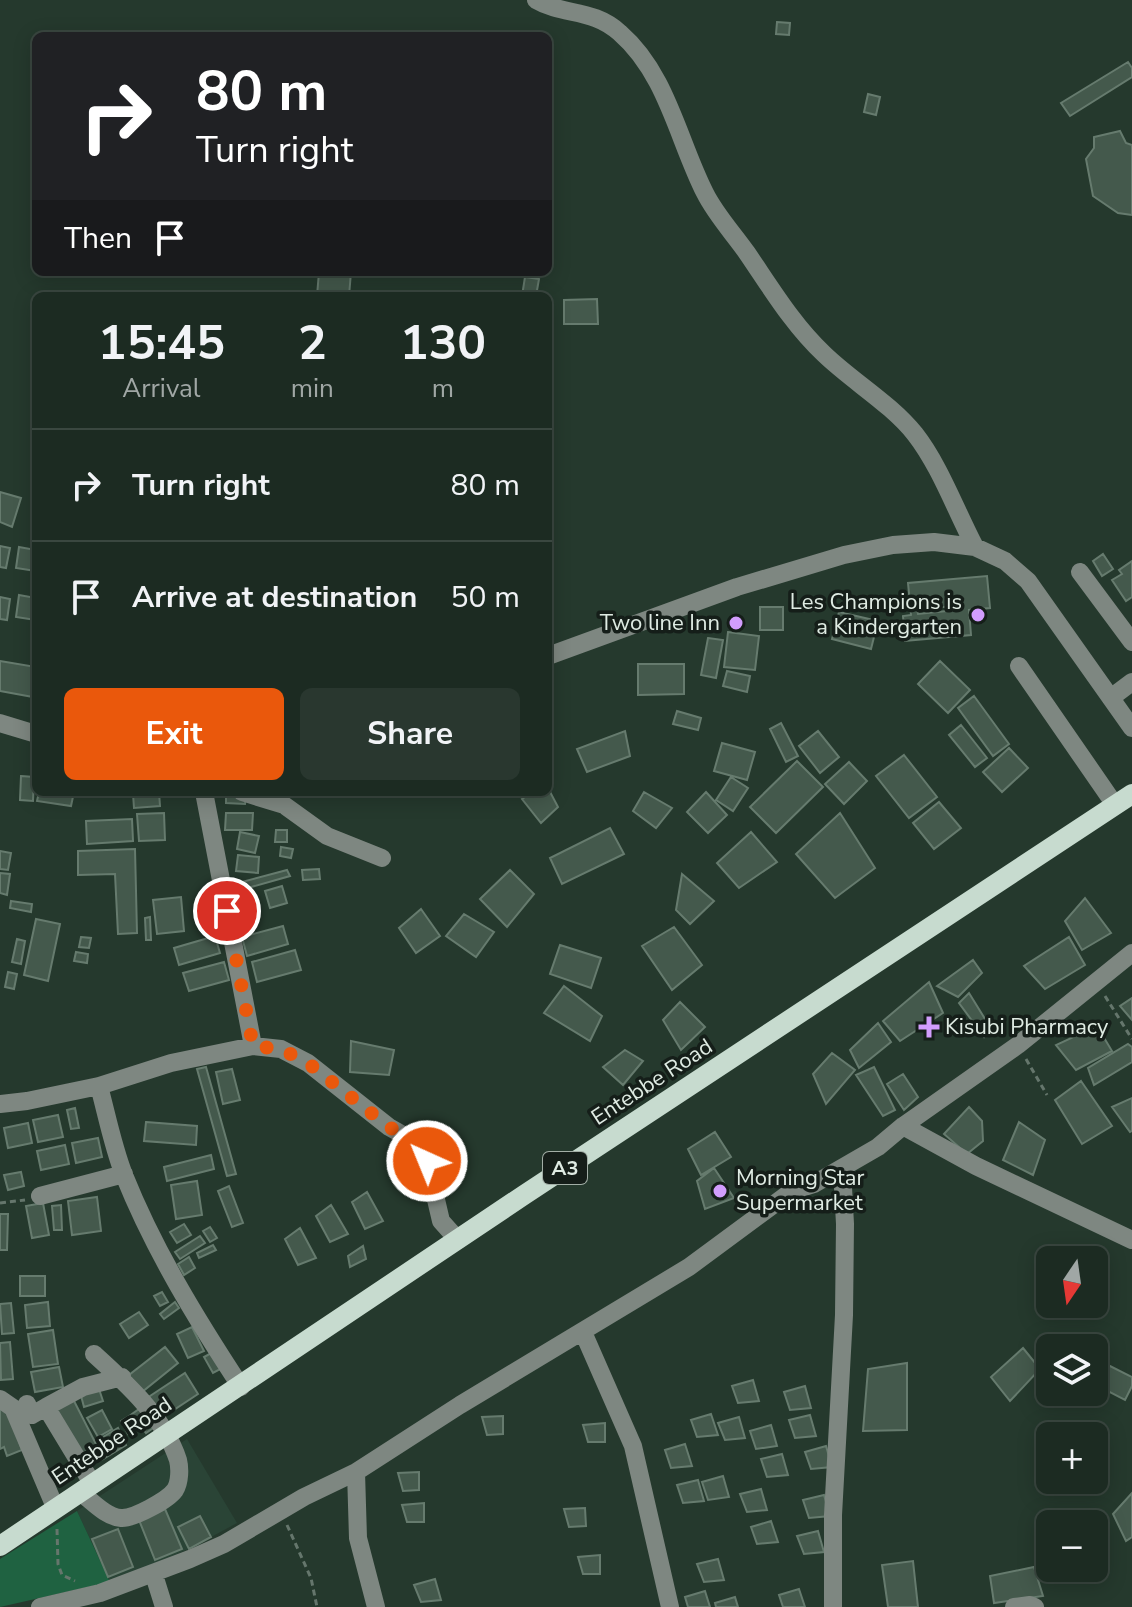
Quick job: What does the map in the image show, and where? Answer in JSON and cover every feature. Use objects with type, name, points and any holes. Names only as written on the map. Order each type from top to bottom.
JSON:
[{"type":"main road","name":"Entebbe Road","points":[[0,1546],[1123,799]]},
{"type":"street","points":[[536,0],[596,16],[620,33],[644,59],[663,94],[704,192],[718,215],[803,334],[846,376],[914,432],[933,459],[975,547]]},
{"type":"street","points":[[552,655],[737,587],[844,555],[893,545],[934,542],[975,547],[1005,561],[1028,581],[1132,728]]},
{"type":"street","points":[[1080,572],[1132,642]]},
{"type":"street","points":[[1019,666],[1123,799]]},
{"type":"street","points":[[1112,697],[1132,682]]},
{"type":"street","points":[[0,723],[32,733]]},
{"type":"street","points":[[205,796],[253,1046]]},
{"type":"street","points":[[255,796],[284,805],[327,836],[382,858]]},
{"type":"street","points":[[40,1607],[100,1593],[154,1575],[224,1544],[356,1472],[689,1267],[792,1191],[814,1184],[878,1147],[1018,1045],[1132,953]]},
{"type":"street","points":[[0,1104],[99,1086],[171,1063],[253,1046],[281,1049],[296,1056],[389,1127],[419,1144],[427,1161],[441,1221],[458,1240]]},
{"type":"street","points":[[99,1086],[124,1174],[163,1257],[241,1387]]},
{"type":"street","points":[[903,1126],[976,1166],[1132,1240]]},
{"type":"street","points":[[833,1607],[833,1515],[844,1315],[842,1169]]},
{"type":"street","points":[[40,1196],[124,1174]]},
{"type":"street","points":[[583,1332],[633,1446],[670,1607]]},
{"type":"street","points":[[94,1354],[122,1377],[166,1433],[179,1462],[175,1490],[130,1518],[120,1519],[111,1516],[86,1487],[36,1406],[83,1387],[122,1377]]},
{"type":"street","points":[[0,1399],[13,1408],[57,1506]]},
{"type":"street","points":[[356,1472],[358,1538],[376,1607]]},
{"type":"street","points":[[154,1575],[164,1607]]},
{"type":"street","points":[[1014,1607],[1035,1607]]},
{"type":"path","points":[[1096,982],[1132,1039]]},
{"type":"path","points":[[1018,1045],[1047,1095]]},
{"type":"path","points":[[0,1203],[40,1196]]},
{"type":"path","points":[[57,1506],[58,1564],[62,1575],[100,1593]]},
{"type":"path","points":[[280,1511],[311,1578],[317,1607]]},
{"type":"shaded area","points":[[187,1439],[237,1523],[189,1549],[110,1582],[77,1511]]},
{"type":"green space","points":[[77,1511],[110,1582],[0,1607],[0,1559]]},
{"type":"building","points":[[777,22],[790,23],[789,35],[776,34]]},
{"type":"building","points":[[1128,62],[1132,77],[1070,116],[1061,103]]},
{"type":"building","points":[[868,94],[880,97],[876,115],[864,112]]},
{"type":"building","points":[[1120,131],[1126,143],[1132,145],[1132,215],[1118,213],[1093,196],[1086,159],[1094,148],[1094,137]]},
{"type":"building","points":[[319,276],[351,276],[349,292],[317,292]]},
{"type":"building","points":[[525,277],[539,279],[537,292],[523,292]]},
{"type":"building","points":[[597,299],[598,324],[564,324],[564,300]]},
{"type":"building","points":[[0,492],[21,498],[12,527],[0,522]]},
{"type":"building","points":[[0,546],[10,548],[6,568],[0,567]]},
{"type":"building","points":[[19,547],[32,549],[32,570],[16,568]]},
{"type":"building","points":[[1103,554],[1113,569],[1102,576],[1093,561]]},
{"type":"building","points":[[1132,561],[1132,597],[1126,601],[1112,580],[1122,574],[1119,570]]},
{"type":"building","points":[[987,576],[990,608],[969,610],[971,635],[905,641],[903,616],[911,615],[908,583]],"holes":[[[956,606],[956,610],[918,614],[917,609]]]},
{"type":"building","points":[[19,595],[32,597],[32,619],[16,617]]},
{"type":"building","points":[[0,597],[10,599],[7,620],[0,619]]},
{"type":"building","points":[[760,607],[783,607],[783,630],[760,630]]},
{"type":"building","points":[[839,612],[878,621],[871,649],[832,639]]},
{"type":"building","points":[[728,632],[759,636],[755,670],[724,667]]},
{"type":"building","points":[[708,638],[723,640],[716,678],[701,675]]},
{"type":"building","points":[[0,661],[32,666],[32,697],[0,691]]},
{"type":"building","points":[[940,661],[970,690],[948,713],[918,684]]},
{"type":"building","points":[[638,664],[684,664],[684,694],[638,695]]},
{"type":"building","points":[[727,671],[750,676],[747,692],[723,686]]},
{"type":"building","points":[[974,696],[1009,744],[993,756],[958,708]]},
{"type":"building","points":[[677,711],[701,718],[698,730],[673,724]]},
{"type":"building","points":[[781,723],[798,756],[786,762],[770,729]]},
{"type":"building","points":[[961,725],[987,758],[975,767],[949,735]]},
{"type":"building","points":[[625,731],[630,756],[587,772],[577,749]]},
{"type":"building","points":[[818,731],[839,757],[820,773],[799,746]]},
{"type":"building","points":[[722,743],[755,752],[747,780],[714,771]]},
{"type":"building","points":[[1009,748],[1028,768],[1002,792],[983,772]]},
{"type":"building","points":[[904,755],[937,797],[909,818],[876,776]]},
{"type":"building","points":[[797,761],[823,787],[776,833],[750,807]]},
{"type":"building","points":[[849,762],[867,781],[844,804],[825,784]]},
{"type":"building","points":[[21,776],[32,777],[33,801],[20,800]]},
{"type":"building","points":[[731,777],[748,788],[733,811],[716,800]]},
{"type":"building","points":[[644,792],[672,808],[656,828],[633,811]]},
{"type":"building","points":[[706,792],[727,815],[708,833],[687,812]]},
{"type":"building","points":[[38,796],[73,796],[71,806],[37,801]]},
{"type":"building","points":[[133,796],[159,796],[160,806],[134,808]]},
{"type":"building","points":[[226,796],[246,796],[245,804],[226,803]]},
{"type":"building","points":[[527,796],[552,796],[558,807],[541,823],[522,799]]},
{"type":"building","points":[[939,802],[961,828],[934,849],[913,823]]},
{"type":"building","points":[[164,813],[165,840],[139,841],[137,814]]},
{"type":"building","points":[[226,813],[253,813],[252,830],[225,830]]},
{"type":"building","points":[[840,813],[875,868],[835,898],[796,854]]},
{"type":"building","points":[[132,819],[133,841],[87,844],[86,821]]},
{"type":"building","points":[[610,828],[624,854],[562,884],[550,858]]},
{"type":"building","points":[[276,830],[287,830],[287,842],[275,842]]},
{"type":"building","points":[[240,832],[259,836],[255,853],[237,849]]},
{"type":"building","points":[[751,832],[777,862],[739,888],[717,863]]},
{"type":"building","points":[[281,847],[293,849],[291,858],[280,856]]},
{"type":"building","points":[[135,849],[137,933],[118,934],[115,874],[78,875],[78,851]]},
{"type":"building","points":[[0,851],[11,853],[8,870],[0,869]]},
{"type":"building","points":[[238,855],[259,857],[258,873],[236,871]]},
{"type":"building","points":[[319,869],[320,879],[303,880],[302,870]]},
{"type":"building","points":[[287,870],[290,876],[244,889],[242,882]]},
{"type":"building","points":[[510,870],[534,894],[507,927],[480,899]]},
{"type":"building","points":[[0,873],[10,874],[7,895],[0,893]]},
{"type":"building","points":[[682,874],[714,901],[690,924],[676,910]]},
{"type":"building","points":[[282,886],[287,903],[270,908],[265,891]]},
{"type":"building","points":[[249,893],[254,910],[247,912],[242,895]]},
{"type":"building","points":[[181,897],[184,931],[157,934],[153,900]]},
{"type":"building","points":[[1085,898],[1111,933],[1082,950],[1065,921]]},
{"type":"building","points":[[11,901],[32,904],[31,912],[10,908]]},
{"type":"building","points":[[421,909],[440,936],[416,953],[399,928]]},
{"type":"building","points":[[464,914],[494,932],[476,957],[446,936]]},
{"type":"building","points":[[150,917],[151,940],[146,940],[145,918]]},
{"type":"building","points":[[36,919],[60,924],[48,981],[24,975]]},
{"type":"building","points":[[283,926],[288,944],[247,956],[242,937]]},
{"type":"building","points":[[674,927],[702,965],[672,990],[642,946]]},
{"type":"building","points":[[215,936],[220,953],[179,965],[174,948]]},
{"type":"building","points":[[81,937],[91,938],[89,948],[79,947]]},
{"type":"building","points":[[1069,937],[1085,965],[1045,989],[1024,966]]},
{"type":"building","points":[[17,939],[25,941],[21,964],[12,962]]},
{"type":"building","points":[[560,945],[601,958],[591,988],[550,974]]},
{"type":"building","points":[[295,950],[301,970],[257,982],[252,962]]},
{"type":"building","points":[[76,952],[88,954],[87,963],[74,961]]},
{"type":"building","points":[[973,960],[982,973],[958,997],[937,986]]},
{"type":"building","points":[[224,962],[229,980],[189,991],[183,973]]},
{"type":"building","points":[[8,972],[17,974],[14,989],[5,987]]},
{"type":"building","points":[[929,982],[943,1013],[900,1041],[883,1021]]},
{"type":"building","points":[[564,986],[602,1016],[590,1041],[544,1013]]},
{"type":"building","points":[[969,993],[990,1027],[984,1037],[959,1003]]},
{"type":"building","points":[[1132,998],[1132,1020],[1120,1006]]},
{"type":"building","points":[[680,1002],[705,1027],[681,1050],[663,1020]]},
{"type":"building","points":[[878,1023],[891,1042],[859,1068],[850,1050]]},
{"type":"building","points":[[1097,1026],[1112,1051],[1076,1070],[1056,1045]]},
{"type":"building","points":[[351,1041],[394,1050],[389,1075],[350,1072]]},
{"type":"building","points":[[1128,1044],[1132,1047],[1132,1062],[1094,1085],[1088,1068]]},
{"type":"building","points":[[625,1050],[643,1061],[623,1085],[603,1067]]},
{"type":"building","points":[[832,1053],[855,1070],[826,1104],[813,1074]]},
{"type":"building","points":[[206,1067],[236,1174],[227,1176],[197,1069]]},
{"type":"building","points":[[874,1067],[895,1110],[883,1116],[856,1075]]},
{"type":"building","points":[[232,1069],[240,1100],[223,1104],[216,1072]]},
{"type":"building","points":[[903,1074],[918,1097],[904,1110],[887,1084]]},
{"type":"building","points":[[1081,1081],[1112,1126],[1082,1144],[1055,1100]]},
{"type":"building","points":[[1132,1098],[1132,1131],[1130,1132],[1112,1107]]},
{"type":"building","points":[[969,1107],[982,1121],[983,1141],[967,1154],[944,1134]]},
{"type":"building","points":[[75,1108],[79,1128],[71,1129],[67,1110]]},
{"type":"building","points":[[58,1115],[63,1137],[38,1142],[33,1120]]},
{"type":"building","points":[[146,1122],[197,1126],[196,1145],[144,1141]]},
{"type":"building","points":[[1019,1122],[1045,1140],[1033,1175],[1003,1160]]},
{"type":"building","points":[[28,1123],[32,1143],[8,1148],[4,1128]]},
{"type":"building","points":[[715,1132],[731,1157],[701,1175],[688,1149]]},
{"type":"building","points":[[98,1138],[102,1157],[76,1163],[72,1143]]},
{"type":"building","points":[[65,1145],[69,1164],[41,1170],[37,1151]]},
{"type":"building","points":[[211,1155],[214,1169],[167,1181],[164,1167]]},
{"type":"building","points":[[714,1168],[734,1198],[705,1209],[697,1181]]},
{"type":"building","points":[[21,1172],[24,1186],[8,1190],[4,1175]]},
{"type":"building","points":[[197,1181],[202,1215],[176,1219],[171,1185]]},
{"type":"building","points":[[229,1186],[243,1223],[232,1227],[218,1191]]},
{"type":"building","points":[[367,1192],[383,1221],[365,1229],[352,1202]]},
{"type":"building","points":[[97,1197],[101,1231],[72,1235],[68,1201]]},
{"type":"building","points":[[43,1203],[49,1235],[32,1238],[26,1206]]},
{"type":"building","points":[[61,1205],[62,1230],[54,1230],[52,1206]]},
{"type":"building","points":[[331,1205],[348,1234],[330,1242],[316,1216]]},
{"type":"building","points":[[0,1214],[8,1214],[7,1250],[0,1250]]},
{"type":"building","points":[[184,1224],[191,1235],[177,1243],[170,1232]]},
{"type":"building","points":[[210,1227],[217,1238],[210,1242],[203,1231]]},
{"type":"building","points":[[300,1228],[316,1258],[298,1265],[285,1239]]},
{"type":"building","points":[[200,1236],[205,1243],[180,1259],[175,1252]]},
{"type":"building","points":[[213,1245],[216,1250],[199,1258],[197,1253]]},
{"type":"building","points":[[363,1246],[366,1259],[350,1267],[348,1256]]},
{"type":"building","points":[[189,1257],[195,1268],[184,1275],[178,1264]]},
{"type":"building","points":[[20,1276],[45,1276],[45,1296],[20,1296]]},
{"type":"building","points":[[162,1292],[168,1302],[160,1306],[154,1296]]},
{"type":"building","points":[[48,1302],[50,1326],[27,1328],[25,1305]]},
{"type":"building","points":[[175,1302],[179,1308],[164,1319],[160,1314]]},
{"type":"building","points":[[11,1303],[14,1333],[2,1334],[0,1304]]},
{"type":"building","points":[[139,1312],[148,1325],[129,1338],[120,1324]]},
{"type":"building","points":[[192,1327],[204,1351],[188,1358],[177,1334]]},
{"type":"building","points":[[53,1330],[58,1364],[33,1367],[28,1334]]},
{"type":"building","points":[[10,1342],[13,1379],[1,1380],[0,1343]]},
{"type":"building","points":[[165,1347],[178,1363],[142,1392],[129,1375]]},
{"type":"building","points":[[1023,1348],[1036,1364],[1036,1373],[1010,1401],[991,1377]]},
{"type":"building","points":[[215,1351],[224,1367],[213,1373],[204,1357]]},
{"type":"building","points":[[907,1363],[907,1430],[863,1431],[868,1369]]},
{"type":"building","points":[[1108,1365],[1132,1377],[1132,1386],[1125,1400],[1108,1391]]},
{"type":"building","points":[[59,1367],[63,1387],[35,1392],[31,1372]]},
{"type":"building","points":[[185,1373],[198,1394],[160,1419],[147,1398]]},
{"type":"building","points":[[753,1380],[759,1401],[738,1403],[732,1386]]},
{"type":"building","points":[[98,1386],[103,1401],[84,1407],[80,1392]]},
{"type":"building","points":[[805,1386],[811,1408],[790,1410],[784,1392]]},
{"type":"building","points":[[72,1397],[97,1446],[77,1456],[51,1408]]},
{"type":"building","points":[[6,1405],[22,1450],[7,1456],[4,1447],[0,1449],[0,1407]]},
{"type":"building","points":[[142,1407],[156,1426],[146,1433],[132,1414]]},
{"type":"building","points":[[102,1410],[112,1429],[98,1437],[87,1418]]},
{"type":"building","points":[[711,1414],[718,1435],[697,1437],[691,1420]]},
{"type":"building","points":[[131,1415],[138,1428],[128,1434],[121,1421]]},
{"type":"building","points":[[810,1415],[816,1436],[795,1438],[789,1420]]},
{"type":"building","points":[[503,1416],[503,1434],[487,1435],[482,1417]]},
{"type":"building","points":[[739,1417],[745,1438],[725,1440],[718,1423]]},
{"type":"building","points":[[605,1423],[605,1442],[588,1442],[583,1425]]},
{"type":"building","points":[[771,1425],[777,1446],[756,1449],[750,1431]]},
{"type":"building","points":[[118,1428],[126,1445],[103,1459],[99,1452],[104,1449],[98,1440]]},
{"type":"building","points":[[685,1444],[692,1466],[671,1468],[665,1450]]},
{"type":"building","points":[[826,1446],[832,1467],[811,1469],[805,1452]]},
{"type":"building","points":[[782,1454],[788,1475],[767,1477],[761,1459]]},
{"type":"building","points":[[419,1472],[419,1490],[403,1491],[398,1473]]},
{"type":"building","points":[[723,1476],[729,1497],[708,1500],[702,1482]]},
{"type":"building","points":[[698,1480],[704,1501],[683,1503],[677,1485]]},
{"type":"building","points":[[761,1489],[767,1510],[747,1512],[740,1494]]},
{"type":"building","points":[[1132,1493],[1132,1537],[1126,1541],[1113,1514]]},
{"type":"building","points":[[824,1495],[830,1516],[809,1518],[803,1500]]},
{"type":"building","points":[[424,1503],[424,1522],[407,1522],[402,1505]]},
{"type":"building","points":[[585,1508],[586,1526],[569,1527],[564,1509]]},
{"type":"building","points":[[165,1509],[182,1549],[155,1560],[139,1520]]},
{"type":"building","points":[[200,1516],[211,1537],[189,1549],[178,1527]]},
{"type":"building","points":[[771,1521],[778,1542],[757,1544],[751,1527]]},
{"type":"building","points":[[118,1529],[133,1567],[108,1577],[92,1539]]},
{"type":"building","points":[[818,1531],[824,1552],[804,1554],[797,1536]]},
{"type":"building","points":[[600,1555],[600,1574],[583,1574],[578,1557]]},
{"type":"building","points":[[718,1559],[724,1580],[704,1582],[697,1564]]},
{"type":"building","points":[[913,1561],[918,1607],[888,1607],[882,1565]]},
{"type":"building","points":[[1034,1567],[1036,1582],[1043,1596],[994,1603],[990,1576]]},
{"type":"building","points":[[435,1579],[441,1600],[421,1602],[414,1585]]},
{"type":"building","points":[[799,1589],[805,1607],[783,1607],[779,1595]]},
{"type":"building","points":[[705,1591],[710,1607],[688,1607],[685,1597]]},
{"type":"building","points":[[735,1597],[738,1607],[716,1607],[715,1603]]},
{"type":"place","name":"Les Champions is a Kindergarten","points":[[978,615]]},
{"type":"place","name":"Two line Inn","points":[[736,623]]},
{"type":"place","name":"Kisubi Pharmacy","points":[[929,1027]]},
{"type":"place","name":"Morning Star Supermarket","points":[[720,1191]]},
{"type":"route","points":[[227,911],[253,1046],[281,1049],[308,1063],[389,1127],[419,1144],[427,1161]]}]
